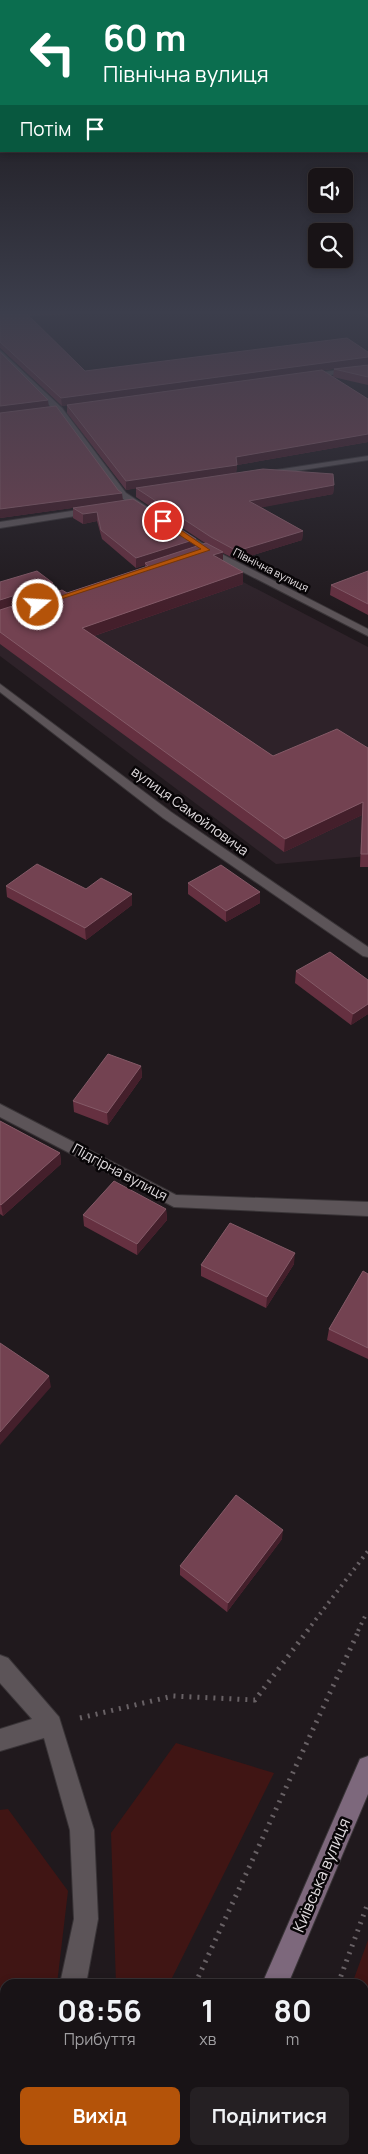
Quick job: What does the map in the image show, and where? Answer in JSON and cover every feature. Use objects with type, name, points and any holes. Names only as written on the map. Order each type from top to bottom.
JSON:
[{"type":"main road","name":"Київська вулиця","points":[[277,1979],[368,1767]]},
{"type":"street","points":[[49,411],[54,411]]},
{"type":"street","points":[[59,411],[123,495],[133,498],[150,513]]},
{"type":"street","points":[[255,475],[368,458]]},
{"type":"street","points":[[116,506],[133,498]]},
{"type":"street","points":[[0,525],[99,510]]},
{"type":"street","name":"Північна вулиця","points":[[175,529],[202,551],[368,633]]},
{"type":"street","name":"вулиця Самойловича","points":[[0,687],[167,815],[368,954]]},
{"type":"street","name":"Підгірна вулиця","points":[[0,1110],[174,1201],[368,1209]]},
{"type":"street","points":[[0,1666],[51,1725],[82,1830],[86,1919],[74,1979]]},
{"type":"street","points":[[0,1740],[51,1725]]},
{"type":"path","points":[[51,1725],[173,1696],[254,1700],[368,1551]]},
{"type":"path","points":[[197,1979],[367,1612]]},
{"type":"path","points":[[340,1979],[368,1904]]},
{"type":"shaded area","points":[[201,560],[368,647],[368,856],[276,864],[0,656],[0,631]]},
{"type":"shaded area","points":[[176,1743],[274,1773],[171,1979],[116,1979],[111,1833]]},
{"type":"shaded area","points":[[8,1809],[68,1891],[58,1979],[0,1979],[0,1810]]},
{"type":"shaded area","points":[[368,1940],[368,1979],[354,1979]]},
{"type":"building","points":[[20,411],[59,411],[122,493],[0,509],[0,413]]},
{"type":"building","points":[[71,411],[368,411],[368,434],[236,457],[237,465],[126,481]]},
{"type":"building","points":[[263,469],[333,474],[334,485],[249,501],[303,531],[237,551],[211,537],[136,488]]},
{"type":"building","points":[[133,499],[196,539],[136,558],[101,530],[97,512],[83,514],[73,508]]},
{"type":"building","points":[[206,543],[223,552],[213,555],[243,572],[82,628],[273,756],[337,729],[368,748],[368,854],[361,854],[363,802],[285,839],[0,632],[0,610],[62,590],[67,593],[148,566],[145,563]]},
{"type":"building","points":[[37,571],[53,583],[0,600],[0,582]]},
{"type":"building","points":[[368,571],[368,604],[331,585]]},
{"type":"building","points":[[37,864],[86,889],[101,878],[132,894],[85,928],[6,886]]},
{"type":"building","points":[[221,865],[260,892],[226,911],[188,883]]},
{"type":"building","points":[[330,952],[368,980],[368,1004],[353,1014],[296,971]]},
{"type":"building","points":[[108,1054],[141,1066],[107,1113],[73,1101]]},
{"type":"building","points":[[0,1121],[60,1153],[1,1205],[0,1204]]},
{"type":"building","points":[[114,1181],[166,1209],[137,1244],[83,1215]]},
{"type":"building","points":[[230,1223],[295,1253],[267,1297],[201,1265]]},
{"type":"building","points":[[363,1271],[368,1274],[368,1348],[329,1329]]},
{"type":"building","points":[[0,1343],[49,1376],[0,1432]]},
{"type":"building","points":[[236,1495],[283,1530],[228,1603],[180,1566]]},
{"type":"route","points":[[38,605],[207,550],[163,521]]}]
